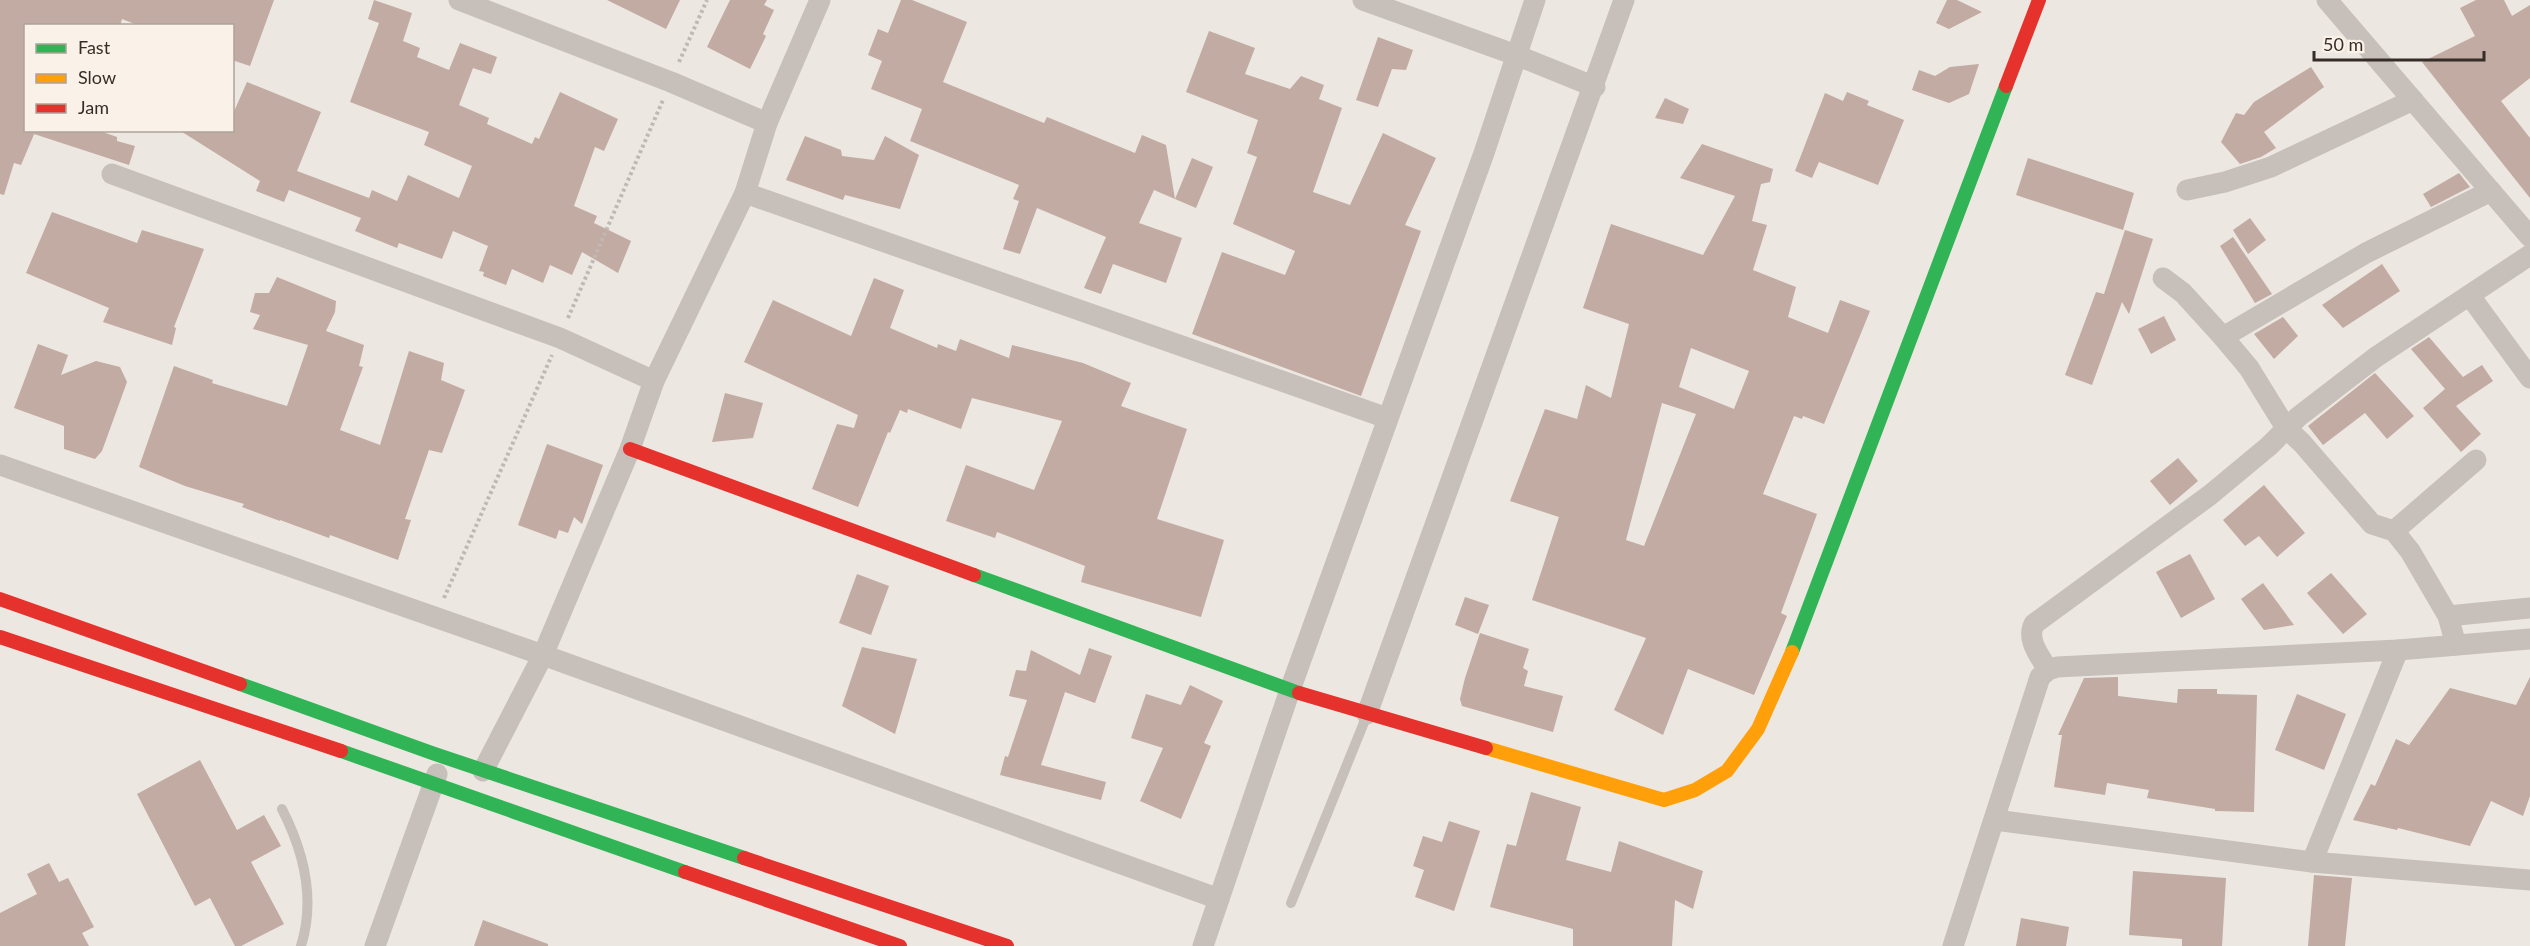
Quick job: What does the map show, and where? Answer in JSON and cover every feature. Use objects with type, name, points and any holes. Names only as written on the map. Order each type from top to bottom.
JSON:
[{"type":"main road","points":[[630,449],[1290,690],[1664,800],[1695,789],[1727,771],[1758,729],[1791,655],[2039,0]]},
{"type":"main road","points":[[0,599],[483,771],[1007,946]]},
{"type":"main road","points":[[0,637],[124,680],[299,736],[900,946]]},
{"type":"street","points":[[459,0],[670,82],[767,123]]},
{"type":"street","points":[[483,771],[543,655],[630,449],[654,381],[745,193],[767,123],[820,0]]},
{"type":"street","points":[[1363,0],[1516,55],[1595,87]]},
{"type":"street","points":[[1203,946],[1290,690],[1480,164],[1535,0]]},
{"type":"street","points":[[1367,714],[1595,87],[1624,0]]},
{"type":"street","points":[[2327,0],[2530,237]]},
{"type":"street","points":[[2187,190],[2225,182],[2271,167],[2414,100]]},
{"type":"street","points":[[112,174],[560,338],[654,381]]},
{"type":"street","points":[[2223,337],[2366,253],[2491,192]]},
{"type":"street","points":[[745,193],[1388,418]]},
{"type":"street","points":[[2048,670],[2032,641],[2031,634],[2034,624],[2210,495],[2269,446],[2286,428],[2376,357],[2530,255]]},
{"type":"street","points":[[2163,278],[2183,293],[2223,337],[2249,368],[2286,428],[2302,443],[2372,524],[2394,531],[2410,551],[2448,616],[2456,645]]},
{"type":"street","points":[[2470,296],[2530,378]]},
{"type":"street","points":[[2394,531],[2476,460]]},
{"type":"street","points":[[0,465],[543,655],[1219,899]]},
{"type":"street","points":[[2448,616],[2530,608]]},
{"type":"street","points":[[1953,946],[2040,677],[2048,670],[2398,650],[2530,639]]},
{"type":"street","points":[[2312,862],[2398,650]]},
{"type":"street","points":[[375,946],[443,757]]},
{"type":"street","points":[[1995,820],[2312,862],[2530,880]]},
{"type":"lane","points":[[1291,903],[1367,714]]},
{"type":"lane","points":[[282,809],[296,836],[306,873],[306,930],[301,946]]},
{"type":"path","points":[[435,618],[707,0]]},
{"type":"building","points":[[0,0],[274,0],[250,66],[234,61],[234,24],[135,24],[122,19],[121,24],[24,24],[24,132],[103,132],[117,137],[117,141],[135,146],[129,165],[34,134],[21,165],[14,163],[4,195],[0,194]]},
{"type":"building","points":[[374,0],[412,13],[403,41],[420,48],[417,57],[449,70],[460,43],[497,57],[491,74],[473,68],[459,105],[489,118],[487,124],[532,144],[535,137],[539,139],[560,92],[618,119],[604,151],[595,147],[574,206],[597,216],[594,223],[631,241],[618,273],[582,252],[572,275],[550,265],[543,283],[512,269],[506,285],[483,276],[484,272],[479,271],[488,246],[453,231],[442,259],[399,243],[397,248],[355,231],[361,218],[289,190],[284,202],[256,191],[260,181],[182,132],[234,132],[234,111],[247,82],[321,112],[297,171],[369,198],[372,190],[397,201],[408,175],[459,198],[472,166],[424,145],[429,132],[350,102],[379,23],[368,19]]},
{"type":"building","points":[[607,0],[680,0],[666,29]]},
{"type":"building","points":[[730,0],[767,0],[764,5],[774,10],[763,34],[766,36],[750,69],[707,47]]},
{"type":"building","points":[[901,0],[912,0],[967,22],[943,82],[1044,123],[1047,117],[1135,153],[1142,135],[1166,145],[1175,199],[1154,190],[1139,223],[1182,238],[1166,283],[1113,264],[1101,294],[1084,288],[1106,237],[1037,208],[1020,254],[1003,249],[1019,201],[1013,199],[1019,185],[910,141],[922,109],[871,89],[882,61],[868,55],[878,29],[888,33]]},
{"type":"building","points":[[1947,0],[1957,0],[1982,12],[1949,29],[1936,23]]},
{"type":"building","points":[[2476,0],[2504,0],[2512,16],[2530,5],[2530,78],[2501,101],[2530,138],[2530,198],[2422,62],[2475,36],[2460,8]]},
{"type":"building","points":[[1209,31],[1255,48],[1245,74],[1290,89],[1301,76],[1324,85],[1319,99],[1342,108],[1313,192],[1350,205],[1383,133],[1436,158],[1405,225],[1421,231],[1361,396],[1192,334],[1222,252],[1285,275],[1295,251],[1233,224],[1257,157],[1247,153],[1258,120],[1186,92]]},
{"type":"building","points":[[1378,37],[1413,50],[1406,70],[1392,69],[1378,107],[1356,100]]},
{"type":"building","points":[[1979,64],[1969,94],[1949,103],[1912,90],[1919,70],[1935,76],[1950,67]]},
{"type":"building","points":[[2311,67],[2324,87],[2264,132],[2276,148],[2261,157],[2240,164],[2221,142],[2236,113],[2244,115],[2254,102]]},
{"type":"building","points":[[1847,92],[1869,101],[1867,105],[1904,120],[1878,185],[1819,162],[1812,178],[1795,171],[1825,93],[1843,101]]},
{"type":"building","points":[[1665,98],[1689,109],[1683,124],[1655,118]]},
{"type":"building","points":[[805,136],[841,150],[842,156],[874,160],[885,136],[919,155],[900,209],[845,195],[843,200],[786,180]]},
{"type":"building","points":[[1702,144],[1773,169],[1770,182],[1761,184],[1752,221],[1767,225],[1753,270],[1796,287],[1788,317],[1828,333],[1840,300],[1870,311],[1824,424],[1803,416],[1802,419],[1794,416],[1763,494],[1817,514],[1781,613],[1787,616],[1754,695],[1688,669],[1663,735],[1614,710],[1646,638],[1532,600],[1559,517],[1510,501],[1545,409],[1577,419],[1586,385],[1611,398],[1629,324],[1583,308],[1611,224],[1703,255],[1735,196],[1680,178]],"holes":[[[1691,348],[1749,371],[1734,409],[1679,387]],[[1662,403],[1696,414],[1644,546],[1626,540]]]},
{"type":"building","points":[[1192,158],[1213,167],[1196,208],[1175,199]]},
{"type":"building","points":[[2028,158],[2134,193],[2123,230],[2016,195]]},
{"type":"building","points":[[2459,173],[2470,187],[2431,207],[2423,194]]},
{"type":"building","points":[[52,212],[137,243],[142,230],[204,249],[174,327],[176,328],[172,345],[103,322],[109,308],[26,273]]},
{"type":"building","points":[[2250,218],[2266,240],[2248,254],[2233,230]]},
{"type":"building","points":[[2125,230],[2153,239],[2129,314],[2122,302],[2092,385],[2065,375],[2096,292],[2104,294]]},
{"type":"building","points":[[2233,237],[2272,294],[2255,303],[2220,246]]},
{"type":"building","points":[[2382,264],[2400,291],[2343,328],[2322,305]]},
{"type":"building","points":[[277,277],[336,301],[335,312],[326,331],[364,345],[359,366],[363,367],[340,430],[380,445],[409,351],[444,363],[441,380],[465,390],[442,453],[429,450],[405,519],[411,520],[398,560],[330,535],[329,538],[280,521],[242,507],[244,504],[185,486],[139,467],[174,366],[213,380],[212,383],[287,406],[308,345],[253,329],[260,315],[250,312],[255,293],[269,293]]},
{"type":"building","points":[[874,278],[904,290],[890,328],[937,348],[938,344],[956,351],[960,339],[1009,358],[1012,345],[1083,363],[1131,383],[1121,406],[1187,429],[1157,519],[1224,540],[1201,617],[1081,582],[1085,566],[997,532],[995,538],[946,521],[966,465],[1034,490],[1062,421],[972,398],[961,429],[908,409],[907,413],[900,410],[890,433],[888,432],[858,507],[812,489],[837,424],[854,428],[858,415],[744,362],[773,300],[851,336]]},
{"type":"building","points":[[2164,316],[2176,340],[2151,354],[2138,329]]},
{"type":"building","points":[[2283,317],[2298,336],[2274,359],[2254,334]]},
{"type":"building","points":[[2429,337],[2463,377],[2482,365],[2493,381],[2456,406],[2481,434],[2461,452],[2423,408],[2445,389],[2411,349]]},
{"type":"building","points":[[38,344],[68,355],[61,375],[96,361],[120,367],[127,382],[102,451],[95,459],[64,449],[64,426],[14,408]]},
{"type":"building","points":[[2375,373],[2414,416],[2387,439],[2365,413],[2323,445],[2308,426]]},
{"type":"building","points":[[725,393],[763,403],[753,438],[712,442]]},
{"type":"building","points":[[547,444],[603,465],[582,524],[574,517],[568,533],[559,530],[556,539],[518,525]]},
{"type":"building","points":[[2178,458],[2198,481],[2170,505],[2150,481]]},
{"type":"building","points":[[2264,485],[2305,533],[2277,557],[2259,536],[2245,546],[2223,520]]},
{"type":"building","points":[[2190,554],[2215,599],[2181,618],[2156,572]]},
{"type":"building","points":[[2331,573],[2367,614],[2343,634],[2307,593]]},
{"type":"building","points":[[857,574],[889,586],[871,635],[839,623]]},
{"type":"building","points":[[2263,583],[2294,625],[2264,630],[2241,599]]},
{"type":"building","points":[[1465,597],[1489,605],[1478,634],[1455,625]]},
{"type":"building","points":[[1480,633],[1529,649],[1523,668],[1528,671],[1524,686],[1563,696],[1553,732],[1462,706],[1460,699],[1465,678]]},
{"type":"building","points":[[862,647],[917,659],[895,734],[842,706]]},
{"type":"building","points":[[1089,648],[1112,656],[1095,703],[1065,692],[1041,765],[1106,782],[1101,800],[1000,775],[1027,700],[1009,696],[1016,670],[1026,671],[1031,650],[1080,675]]},
{"type":"building","points":[[2118,677],[2118,696],[2177,703],[2178,689],[2217,689],[2217,694],[2257,695],[2254,812],[2215,811],[2215,809],[2147,798],[2149,790],[2107,783],[2105,795],[2054,787],[2062,735],[2058,735],[2084,678]]},
{"type":"building","points":[[2530,677],[2530,796],[2523,816],[2491,801],[2470,846],[2398,828],[2397,830],[2353,820],[2371,784],[2375,786],[2396,739],[2409,745],[2450,688],[2516,705]]},
{"type":"building","points":[[1190,685],[1223,701],[1204,743],[1211,746],[1181,819],[1140,801],[1163,748],[1131,738],[1146,694],[1181,705]]},
{"type":"building","points":[[2297,694],[2346,714],[2324,770],[2275,750]]},
{"type":"building","points":[[200,760],[237,830],[264,815],[281,846],[251,862],[284,924],[241,946],[235,946],[210,898],[195,906],[137,794]]},
{"type":"building","points":[[1531,792],[1581,807],[1566,860],[1611,872],[1619,841],[1703,871],[1693,909],[1675,900],[1672,946],[1573,946],[1573,929],[1490,907],[1507,844],[1516,846]]},
{"type":"building","points":[[1449,821],[1480,831],[1454,911],[1415,897],[1424,870],[1413,866],[1423,836],[1442,842]]},
{"type":"building","points":[[49,863],[59,882],[68,878],[94,927],[82,933],[89,946],[0,946],[0,913],[37,894],[27,874]]},
{"type":"building","points":[[2133,871],[2226,878],[2222,946],[2182,946],[2182,939],[2129,935]]},
{"type":"building","points":[[2314,875],[2352,878],[2345,946],[2308,946]]},
{"type":"building","points":[[2021,918],[2069,927],[2066,946],[2016,946]]},
{"type":"building","points":[[483,920],[548,944],[548,946],[474,946]]},
{"type":"traffic: fast","points":[[1792,652],[2006,86]]},
{"type":"traffic: fast","points":[[974,575],[1299,693]]},
{"type":"traffic: fast","points":[[240,684],[432,753],[744,858]]},
{"type":"traffic: fast","points":[[341,751],[685,872]]},
{"type":"traffic: slow","points":[[1486,748],[1664,800],[1695,790],[1727,771],[1758,729],[1792,652]]},
{"type":"traffic: jam","points":[[2006,86],[2039,0]]},
{"type":"traffic: jam","points":[[630,449],[974,575]]},
{"type":"traffic: jam","points":[[0,599],[240,684]]},
{"type":"traffic: jam","points":[[0,637],[341,751]]},
{"type":"traffic: jam","points":[[1299,693],[1486,748]]},
{"type":"traffic: jam","points":[[744,858],[1007,946]]},
{"type":"traffic: jam","points":[[685,872],[900,946]]}]
